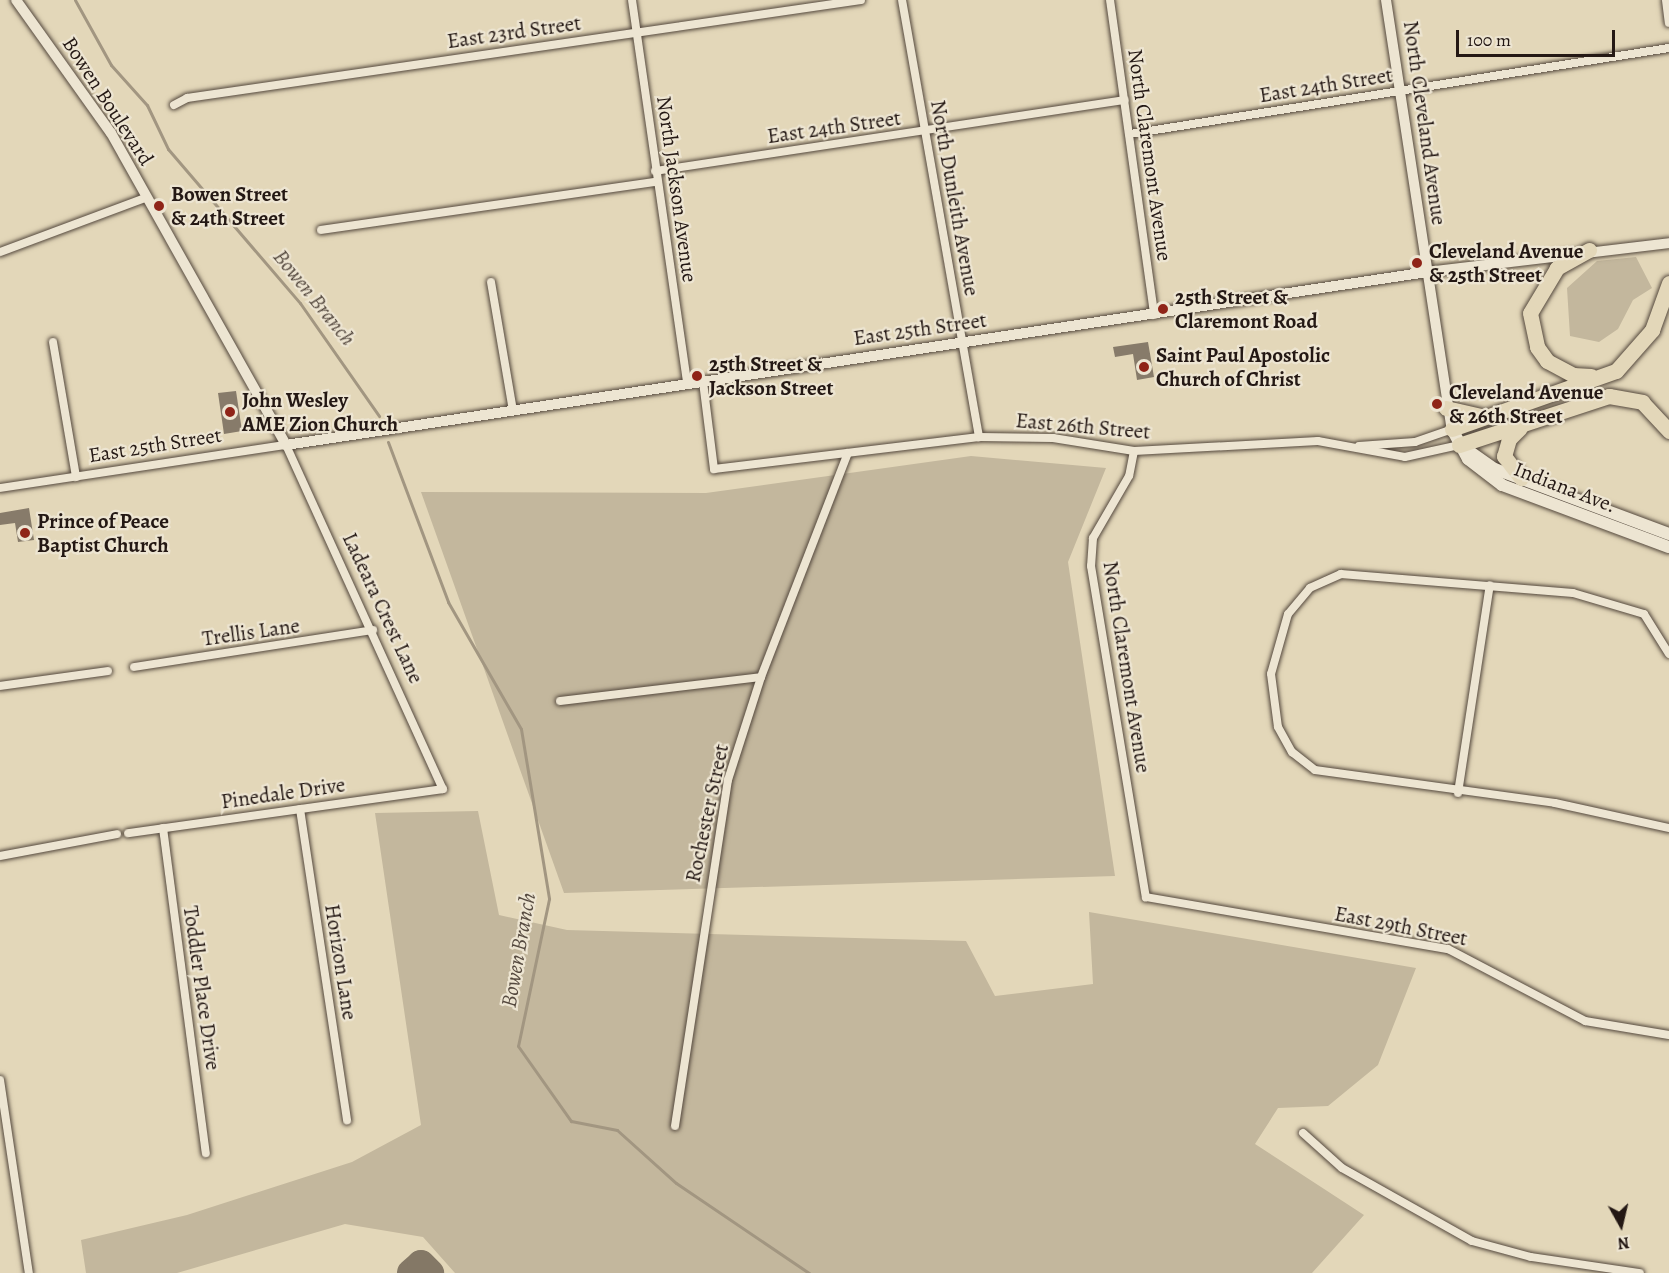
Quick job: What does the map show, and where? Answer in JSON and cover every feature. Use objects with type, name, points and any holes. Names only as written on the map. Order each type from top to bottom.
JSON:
[{"type":"highway","points":[[1589,250],[1557,268],[1543,285],[1532,304],[1531,323],[1537,347],[1553,367],[1600,376]]},
{"type":"highway","points":[[1452,429],[1616,371],[1639,349],[1669,283]]},
{"type":"highway","points":[[1459,445],[1608,396],[1642,402],[1669,430]]},
{"type":"highway","points":[[1446,408],[1466,415],[1499,412]]},
{"type":"highway","points":[[1521,478],[1506,463],[1505,448],[1525,424]]},
{"type":"main road","name":"Indiana Ave.","points":[[1452,429],[1459,445],[1476,467],[1502,484],[1669,548]]},
{"type":"main road","name":"Indiana Ave.","points":[[1459,445],[1521,478],[1669,534]]},
{"type":"street","name":"Bowen Boulevard","points":[[16,0],[111,133],[145,198],[286,445]]},
{"type":"street","name":"North Jackson Avenue","points":[[632,0],[656,182],[687,384]]},
{"type":"street","name":"East 23rd Street","points":[[174,105],[187,98],[861,0]]},
{"type":"street","name":"North Dunleith Avenue","points":[[903,0],[960,341],[979,437]]},
{"type":"street","name":"North Claremont Avenue","points":[[1110,0],[1154,315]]},
{"type":"street","name":"North Cleveland Avenue","points":[[1386,0],[1446,408],[1452,429]]},
{"type":"street","points":[[1666,0],[1669,23]]},
{"type":"street","name":"East 24th Street","points":[[1130,134],[1669,48]]},
{"type":"street","name":"East 24th Street","points":[[655,171],[1125,100]]},
{"type":"street","points":[[321,230],[656,182]]},
{"type":"street","points":[[0,252],[145,198]]},
{"type":"street","name":"East 25th Street","points":[[0,488],[1427,272],[1589,250],[1669,243]]},
{"type":"street","points":[[491,282],[513,411]]},
{"type":"street","points":[[53,342],[76,477]]},
{"type":"street","name":"East 26th Street","points":[[703,382],[714,469],[979,437],[1053,438],[1134,451],[1293,440],[1343,446]]},
{"type":"street","points":[[1343,446],[1406,443],[1452,429]]},
{"type":"street","name":"Ladeara Crest Lane","points":[[286,445],[373,630],[443,789]]},
{"type":"street","points":[[1343,446],[1405,457],[1459,445]]},
{"type":"street","name":"North Claremont Avenue","points":[[1134,451],[1129,476],[1093,538],[1091,566],[1146,897]]},
{"type":"street","name":"Rochester Street","points":[[675,1126],[726,790],[761,677],[848,453]]},
{"type":"street","points":[[1669,654],[1644,614],[1573,592],[1341,574],[1300,598],[1275,650],[1274,713],[1284,740],[1303,763],[1329,775],[1458,793],[1555,803],[1669,828]]},
{"type":"street","points":[[1458,793],[1490,585]]},
{"type":"street","name":"Trellis Lane","points":[[134,667],[373,630]]},
{"type":"street","points":[[0,686],[108,671]]},
{"type":"street","points":[[560,701],[761,677]]},
{"type":"street","name":"Pinedale Drive","points":[[128,833],[443,789]]},
{"type":"street","name":"Horizon Lane","points":[[300,809],[347,1120]]},
{"type":"street","name":"Toddler Place Drive","points":[[163,828],[206,1153]]},
{"type":"street","points":[[0,856],[117,834]]},
{"type":"street","name":"East 29th Street","points":[[1146,897],[1448,949],[1586,1021],[1669,1035]]},
{"type":"street","points":[[0,1080],[29,1273]]},
{"type":"street","points":[[1303,1133],[1342,1168],[1472,1241],[1531,1257],[1640,1273]]},
{"type":"shaded area","points":[[1636,257],[1652,288],[1633,300],[1618,329],[1599,342],[1570,336],[1567,288],[1597,261]]},
{"type":"shaded area","points":[[971,456],[1106,468],[1068,562],[1115,876],[564,893],[421,492],[706,493]]},
{"type":"shaded area","points":[[478,811],[499,915],[567,930],[966,941],[995,996],[1093,984],[1089,912],[1416,968],[1378,1065],[1328,1106],[1278,1108],[1255,1144],[1364,1215],[1312,1273],[455,1273],[423,1237],[345,1224],[177,1273],[86,1273],[81,1240],[187,1215],[352,1162],[421,1125],[375,813]]},
{"type":"building","name":"Saint Paul Apostolic Church of Christ","points":[[1148,342],[1154,377],[1137,380],[1133,354],[1115,357],[1113,347]]},
{"type":"building","name":"John Wesley AME Zion Church","points":[[236,391],[242,431],[224,434],[218,393]]},
{"type":"building","name":"Prince of Peace Baptist Church","points":[[29,508],[34,540],[18,542],[15,523],[0,525],[0,513]]},
{"type":"waterway","name":"Bowen Branch","points":[[75,0],[111,65],[147,105],[168,149],[300,303],[379,416]]},
{"type":"waterway","name":"Bowen Branch","points":[[388,442],[448,602],[521,729],[549,899],[518,1046],[571,1121],[617,1130],[676,1183],[809,1273]]},
{"type":"taxiway","points":[[411,1273],[421,1264],[430,1273]]},
{"type":"place","name":"Bowen Street & 24th Street","points":[[159,206]]},
{"type":"place","name":"Cleveland Avenue & 25th Street","points":[[1417,263]]},
{"type":"place","name":"25th Street & Claremont Road","points":[[1163,309]]},
{"type":"place","name":"Saint Paul Apostolic Church of Christ","points":[[1144,367]]},
{"type":"place","name":"25th Street & Jackson Street","points":[[697,376]]},
{"type":"place","name":"Cleveland Avenue & 26th Street","points":[[1437,404]]},
{"type":"place","name":"John Wesley AME Zion Church","points":[[230,412]]},
{"type":"place","name":"Prince of Peace Baptist Church","points":[[25,533]]}]
